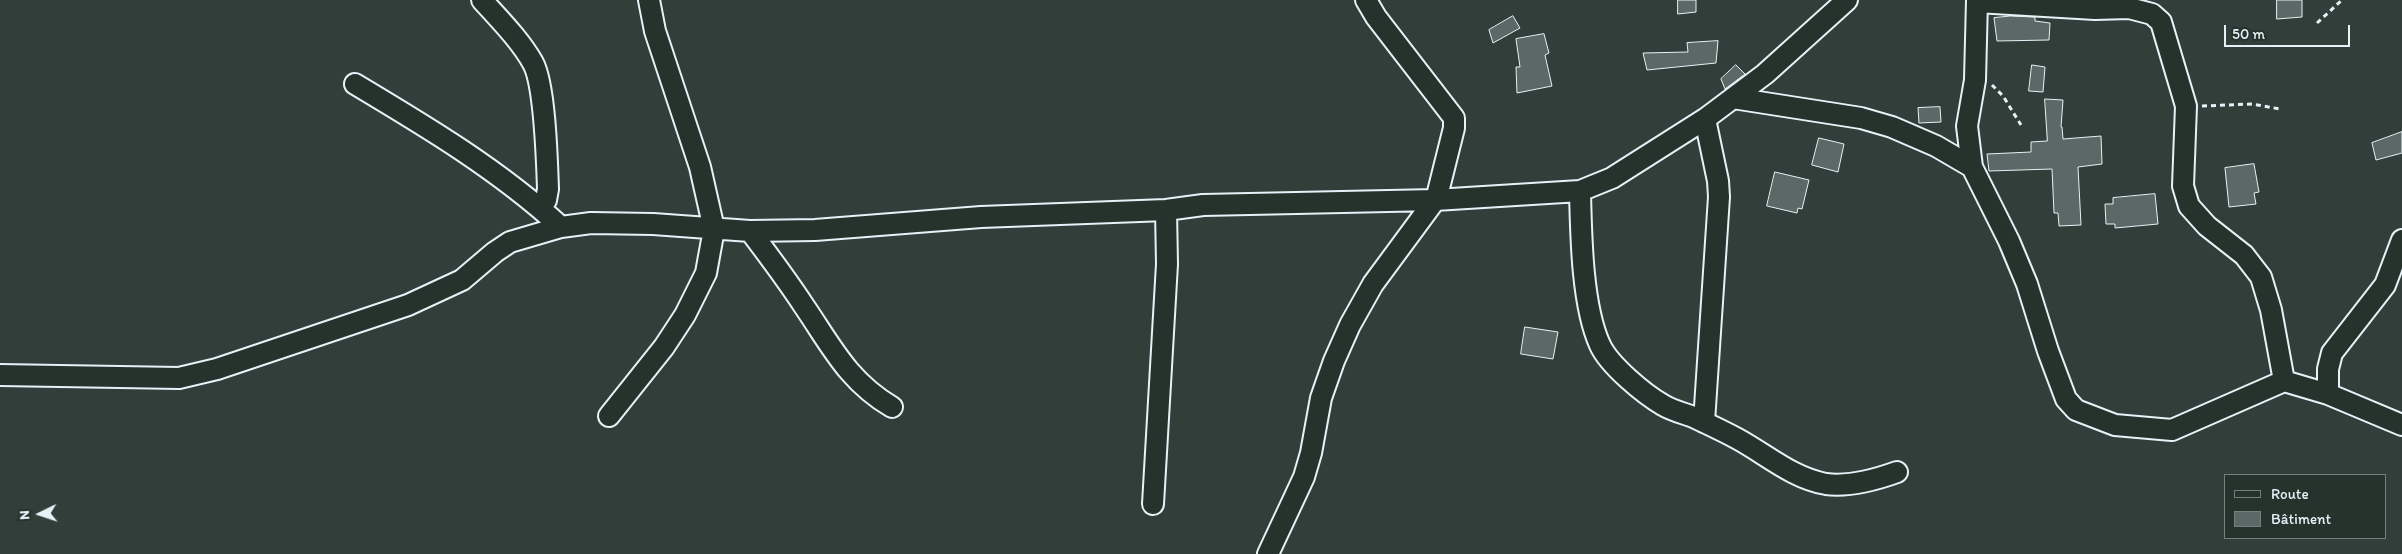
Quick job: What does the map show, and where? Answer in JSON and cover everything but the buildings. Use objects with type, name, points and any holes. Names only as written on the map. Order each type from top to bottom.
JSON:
[{"type":"street","points":[[482,0],[518,42],[534,65],[541,102],[548,189],[546,200],[541,209]]},
{"type":"street","points":[[609,416],[664,347],[685,315],[706,273],[714,228],[700,167],[654,31],[649,0]]},
{"type":"street","points":[[1268,554],[1304,477],[1312,453],[1321,398],[1334,361],[1350,326],[1373,284],[1436,200],[1454,118],[1376,17],[1366,0]]},
{"type":"street","points":[[0,375],[179,378],[217,369],[408,305],[462,280],[510,242],[561,227],[591,224],[653,224],[750,231],[815,230],[981,217],[1166,210],[1203,205],[1436,200],[1580,191],[1612,178],[1705,119],[1765,74],[1847,0]]},
{"type":"street","points":[[2284,382],[2271,310],[2261,277],[2244,254],[2207,226],[2189,206],[2183,186],[2186,106],[2161,22],[2152,14],[2129,8],[2095,9],[1977,1],[1975,80],[1967,126],[1972,167],[2009,242],[2026,284],[2066,399],[2076,410],[2115,424],[2172,430],[2284,382],[2328,394],[2402,426]]},
{"type":"street","points":[[355,84],[444,138],[541,209],[561,227]]},
{"type":"street","points":[[1733,98],[1861,118],[1892,127],[1936,146],[1972,167]]},
{"type":"street","points":[[1704,422],[1719,197],[1718,181],[1705,119]]},
{"type":"street","points":[[1580,191],[1582,247],[1594,328],[1601,347],[1631,380],[1663,405],[1737,438],[1807,480],[1828,484],[1850,484],[1877,479],[1897,472]]},
{"type":"street","points":[[1153,504],[1167,264],[1166,210]]},
{"type":"street","points":[[750,231],[785,277],[832,351],[870,394],[892,407]]},
{"type":"street","points":[[2328,394],[2328,369],[2332,353],[2385,286],[2402,240]]},
{"type":"path","points":[[2317,23],[2342,0]]},
{"type":"path","points":[[1975,69],[2003,96],[2021,125]]},
{"type":"path","points":[[2186,106],[2252,104],[2280,109]]}]
